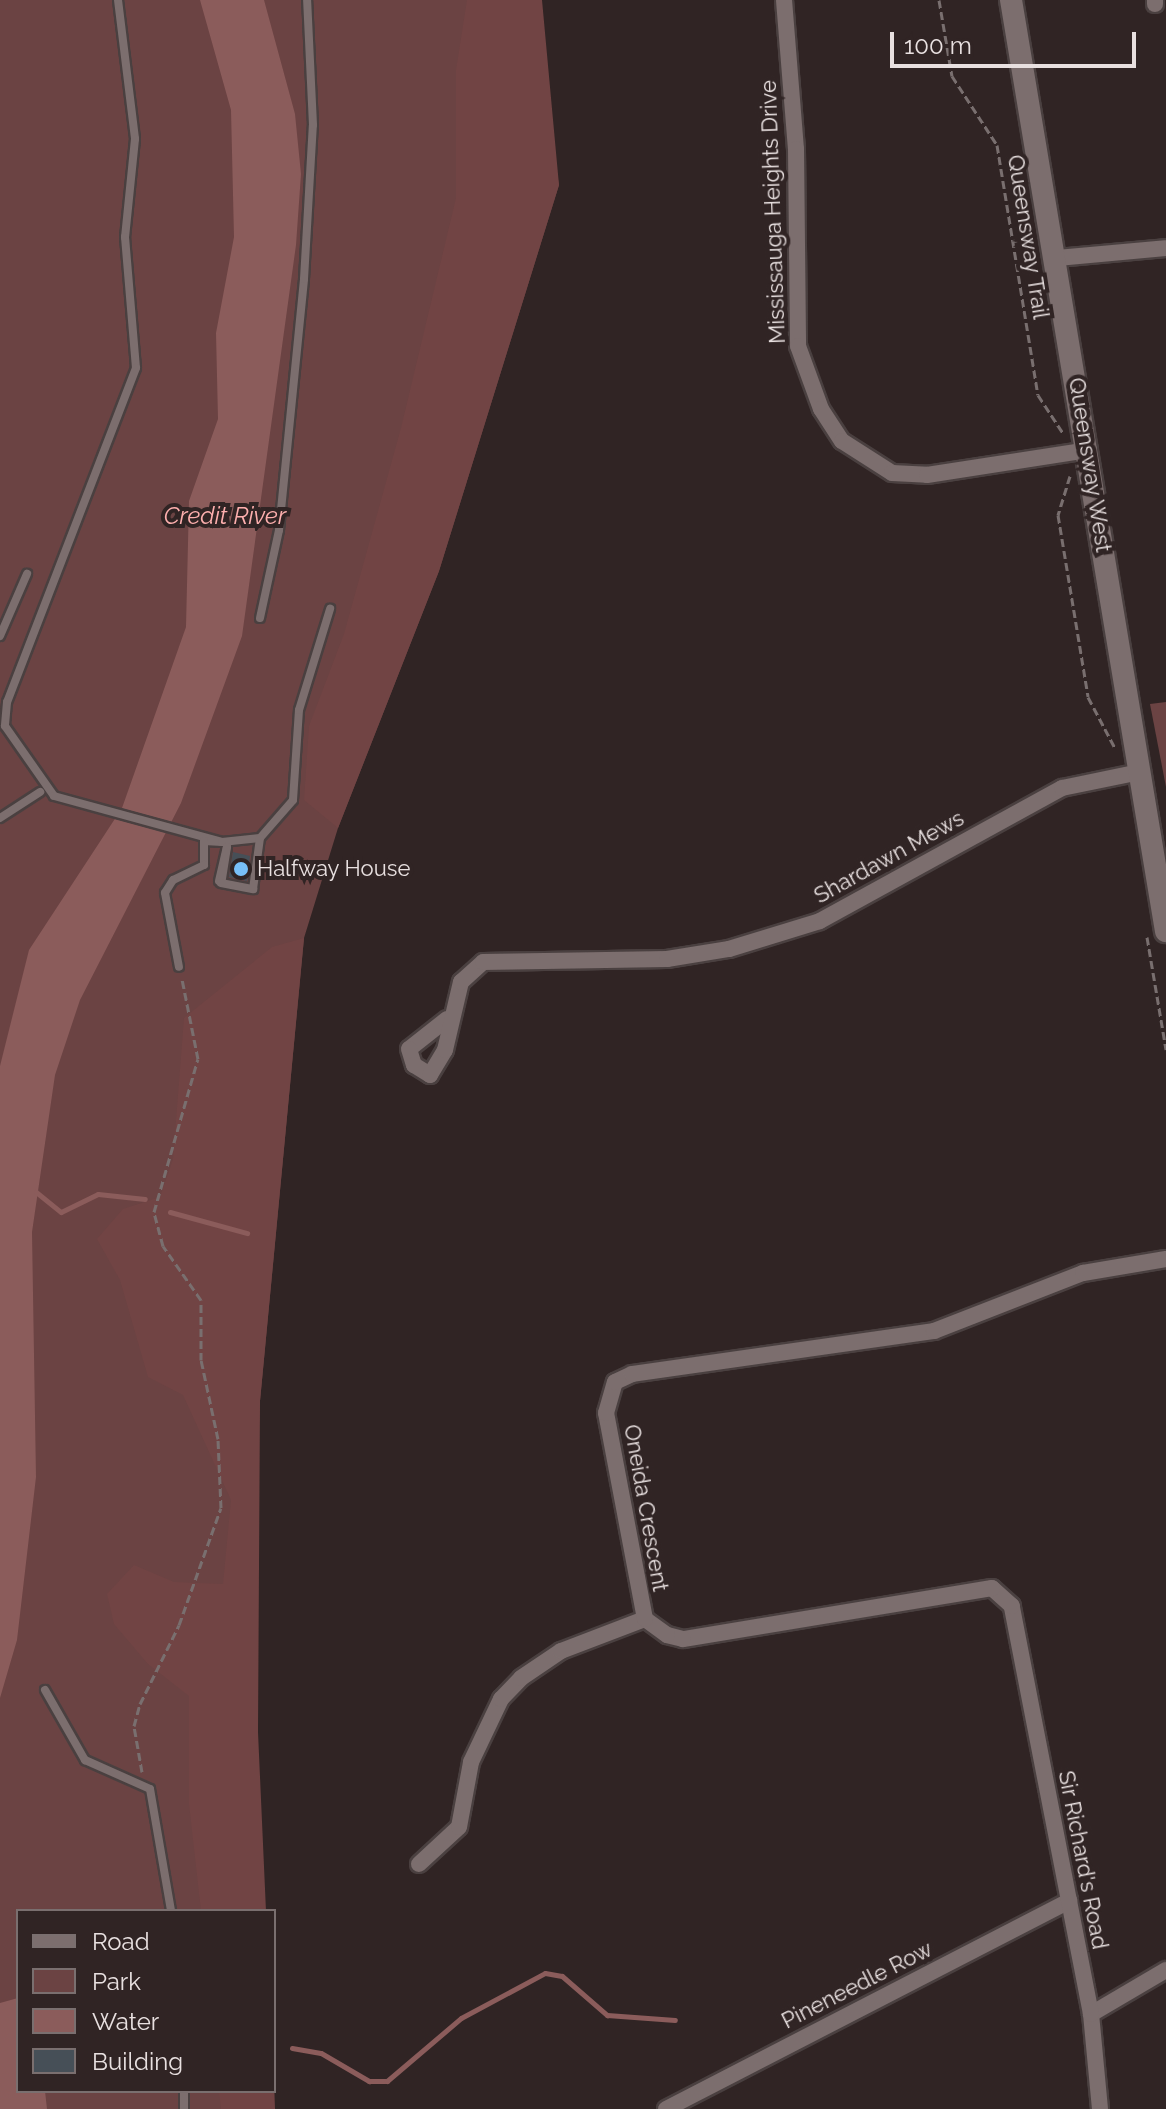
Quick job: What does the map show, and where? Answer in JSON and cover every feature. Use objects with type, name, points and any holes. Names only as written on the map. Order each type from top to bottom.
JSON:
[{"type":"street","name":"Mississauga Heights Drive","points":[[784,0],[796,149],[798,346],[821,409],[842,441],[864,461],[915,474],[1089,450]]},
{"type":"street","name":"Queensway West","points":[[1011,0],[1057,258],[1140,772],[1157,824],[1156,932]]},
{"type":"street","points":[[1057,258],[1166,248]]},
{"type":"street","name":"Shardawn Mews","points":[[447,1019],[461,982],[483,962],[667,959],[729,949],[820,921],[1062,788],[1140,772]]},
{"type":"street","name":"Oneida Crescent","points":[[1014,1621],[1012,1606],[992,1588],[683,1639],[645,1619],[606,1413],[615,1382],[934,1331],[1083,1273],[1166,1259]]},
{"type":"street","points":[[419,1864],[459,1827],[471,1762],[511,1688],[543,1661],[645,1619]]},
{"type":"street","name":"Sir Richard's Road","points":[[1014,1621],[1091,2014],[1100,2109]]},
{"type":"street","name":"Pineneedle Row","points":[[666,2109],[1069,1901]]},
{"type":"street","points":[[1091,2014],[1166,1970]]},
{"type":"lane","points":[[118,0],[135,139],[125,237],[136,368],[5,714],[10,740],[45,788],[106,811],[222,842]]},
{"type":"lane","points":[[260,618],[279,530],[309,216],[313,54],[307,0]]},
{"type":"lane","points":[[0,636],[27,574]]},
{"type":"lane","points":[[219,881],[227,847],[221,883],[253,889],[260,838],[296,791],[299,710],[330,609]]},
{"type":"lane","points":[[0,818],[40,792]]},
{"type":"lane","points":[[179,967],[165,893],[173,880],[204,865],[204,841],[260,838]]},
{"type":"lane","points":[[45,1690],[85,1760],[150,1789],[171,1909]]},
{"type":"path","name":"Queensway Trail","points":[[939,0],[952,76],[997,145],[1038,395],[1066,437]]},
{"type":"path","points":[[1013,241],[1040,237]]},
{"type":"path","points":[[1070,468],[1058,515],[1088,697],[1117,760]]},
{"type":"path","points":[[1156,932],[1166,1049]]},
{"type":"path","points":[[150,1789],[134,1726],[148,1679],[179,1625],[221,1497],[218,1439],[201,1360],[201,1300],[163,1246],[154,1212],[198,1059],[179,967]]},
{"type":"green space","points":[[0,0],[528,0],[559,185],[439,571],[338,828],[304,938],[260,1401],[240,1909],[16,1909],[16,2093],[258,2093],[259,2109],[0,2109]]},
{"type":"green space","points":[[1166,702],[1166,787],[1150,704]]},
{"type":"shaded area","points":[[467,0],[542,0],[559,185],[439,571],[338,828],[304,800],[309,726],[344,634],[401,428],[456,198],[456,70]]},
{"type":"shaded area","points":[[304,938],[260,1401],[258,1732],[266,1909],[201,1909],[189,1804],[189,1696],[148,1664],[114,1624],[107,1594],[134,1565],[174,1582],[223,1584],[231,1500],[183,1395],[148,1377],[120,1280],[97,1239],[123,1209],[160,1197],[173,1159],[184,1018],[272,947]]},
{"type":"shaded area","points":[[219,2093],[274,2093],[275,2109],[221,2109]]},
{"type":"water","name":"Credit River","points":[[200,0],[264,0],[295,114],[301,174],[296,245],[242,636],[181,803],[80,1000],[55,1075],[32,1232],[36,1477],[17,1640],[0,1698],[0,1066],[29,950],[122,808],[186,627],[189,501],[218,419],[216,333],[234,237],[231,110]]},
{"type":"water","points":[[16,1999],[16,2093],[45,2093],[47,2109],[0,2109],[0,2003]]},
{"type":"building","name":"Halfway House","points":[[233,852],[250,856],[247,881],[229,877]]},
{"type":"waterway","points":[[36,1192],[61,1212],[98,1194],[145,1199]]},
{"type":"waterway","points":[[170,1212],[247,1233]]},
{"type":"waterway","points":[[292,2048],[321,2053],[369,2081],[387,2081],[461,2018],[545,1973],[562,1976],[607,2015],[675,2020]]},
{"type":"place","name":"Halfway House","points":[[241,869]]}]
